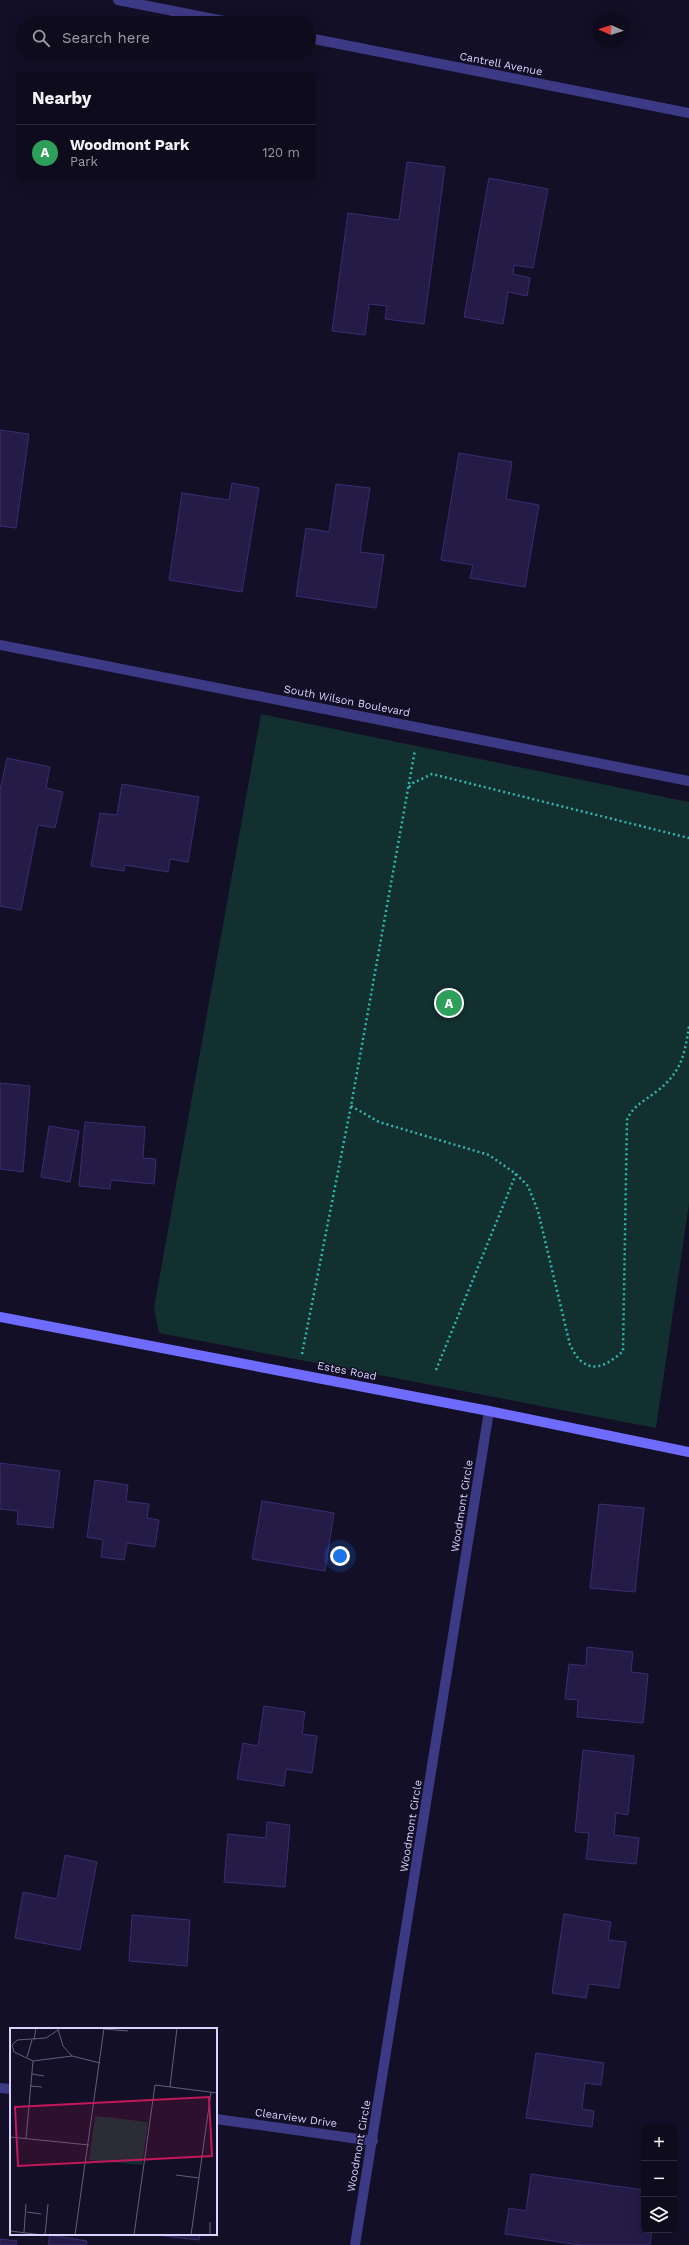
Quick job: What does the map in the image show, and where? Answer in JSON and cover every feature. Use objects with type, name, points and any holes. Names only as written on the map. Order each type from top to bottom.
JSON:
[{"type":"street","points":[[118,0],[199,16]]},
{"type":"street","name":"Cantrell Avenue","points":[[316,39],[689,113]]},
{"type":"street","name":"South Wilson Boulevard","points":[[0,645],[689,781]]},
{"type":"street","name":"Estes Road","points":[[0,1317],[489,1411],[689,1452]]},
{"type":"street","name":"Woodmont Circle","points":[[355,2245],[373,2141],[489,1411]]},
{"type":"street","points":[[0,2088],[10,2089]]},
{"type":"street","name":"Clearview Drive","points":[[217,2118],[373,2141]]},
{"type":"path","points":[[298,1374],[351,1106],[419,727]]},
{"type":"path","points":[[408,788],[413,783],[432,774],[689,838]]},
{"type":"path","points":[[351,1106],[379,1122],[489,1155],[516,1174],[528,1186],[538,1211],[570,1345],[581,1362],[596,1367],[610,1363],[622,1351],[627,1120],[631,1110],[657,1091],[675,1075],[685,1052],[689,1026]]},
{"type":"path","points":[[436,1370],[516,1174]]},
{"type":"green space","points":[[261,714],[689,802],[689,1204],[656,1428],[159,1333],[154,1308]]},
{"type":"building","points":[[407,162],[445,167],[424,324],[385,319],[387,306],[369,304],[365,335],[332,331],[348,213],[399,220]]},
{"type":"building","points":[[489,178],[548,189],[533,268],[514,265],[513,274],[530,278],[527,296],[508,292],[503,324],[464,317]]},
{"type":"building","points":[[0,430],[29,434],[16,528],[0,526]]},
{"type":"building","points":[[459,453],[512,462],[506,499],[539,505],[525,587],[470,578],[473,565],[441,560]]},
{"type":"building","points":[[232,483],[259,488],[242,592],[169,580],[182,493],[229,500]]},
{"type":"building","points":[[336,484],[370,488],[360,552],[384,555],[376,608],[296,596],[306,528],[329,532]]},
{"type":"building","points":[[7,758],[50,767],[46,788],[63,792],[55,828],[38,825],[21,910],[0,906],[0,790]]},
{"type":"building","points":[[122,784],[199,797],[188,862],[170,859],[168,872],[125,865],[124,871],[91,866],[100,813],[117,815]]},
{"type":"building","points":[[0,1083],[30,1086],[23,1172],[0,1169]]},
{"type":"building","points":[[85,1122],[145,1127],[143,1158],[156,1159],[154,1184],[111,1180],[110,1189],[79,1186]]},
{"type":"building","points":[[49,1126],[79,1131],[70,1182],[41,1177]]},
{"type":"building","points":[[0,1463],[60,1471],[53,1528],[17,1524],[18,1511],[0,1509]]},
{"type":"building","points":[[95,1480],[128,1485],[126,1501],[149,1504],[147,1518],[159,1520],[155,1547],[127,1543],[124,1560],[101,1557],[103,1540],[87,1537]]},
{"type":"building","points":[[262,1501],[334,1513],[325,1571],[252,1559]]},
{"type":"building","points":[[599,1504],[644,1508],[635,1592],[590,1588]]},
{"type":"building","points":[[587,1647],[633,1652],[631,1672],[648,1674],[643,1723],[577,1717],[578,1700],[565,1699],[569,1664],[586,1666]]},
{"type":"building","points":[[264,1706],[305,1712],[302,1734],[317,1736],[312,1773],[286,1769],[284,1786],[237,1779],[243,1743],[258,1746]]},
{"type":"building","points":[[583,1750],[634,1756],[628,1815],[616,1813],[614,1835],[639,1838],[636,1864],[586,1859],[589,1833],[575,1832]]},
{"type":"building","points":[[267,1822],[290,1825],[285,1887],[224,1882],[228,1834],[266,1838]]},
{"type":"building","points":[[65,1855],[97,1862],[80,1950],[15,1938],[23,1892],[57,1899]]},
{"type":"building","points":[[564,1914],[611,1922],[608,1940],[626,1942],[619,1988],[589,1984],[586,1998],[552,1993]]},
{"type":"building","points":[[132,1915],[190,1920],[187,1966],[129,1961]]},
{"type":"building","points":[[536,2053],[604,2063],[601,2085],[585,2083],[582,2109],[594,2111],[592,2127],[526,2118]]},
{"type":"building","points":[[531,2174],[641,2190],[641,2233],[652,2233],[650,2245],[580,2245],[505,2234],[509,2208],[526,2211]]},
{"type":"building","points":[[50,2235],[87,2241],[86,2245],[48,2245]]},
{"type":"building","points":[[156,2235],[200,2235],[199,2240]]},
{"type":"building","points":[[0,2239],[17,2241],[16,2245],[0,2245]]},
{"type":"place","name":"Woodmont Park","points":[[449,1003]]}]
